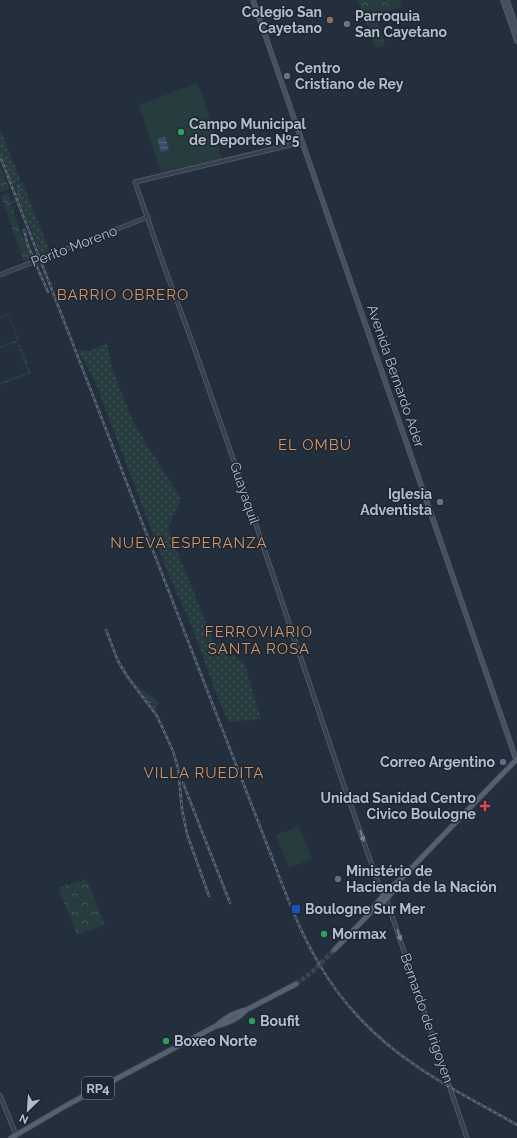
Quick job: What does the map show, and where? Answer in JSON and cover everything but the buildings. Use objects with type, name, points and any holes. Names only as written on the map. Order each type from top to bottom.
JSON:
[{"type":"main road","name":"Avenida Bernardo Ader","points":[[254,0],[517,760]]},
{"type":"main road","points":[[503,0],[517,40]]},
{"type":"main road","points":[[507,0],[517,29]]},
{"type":"main road","points":[[334,950],[368,914],[377,908],[399,882],[517,760]]},
{"type":"main road","name":"RP4","points":[[11,1138],[67,1105],[216,1026],[220,1022],[296,984]]},
{"type":"street","name":"Guayaquil","points":[[302,142],[135,182],[250,506],[376,878],[385,897]]},
{"type":"street","name":"Perito Moreno","points":[[0,275],[148,217]]},
{"type":"street","name":"Bernardo de Irigoyen","points":[[385,897],[467,1138]]},
{"type":"street","points":[[0,1095],[16,1135]]},
{"type":"green space","points":[[358,0],[400,0],[402,7],[375,15],[385,45],[376,48]]},
{"type":"green space","name":"Campo Municipal de Deportes Nº5","points":[[197,83],[205,103],[222,159],[161,173],[139,105]]},
{"type":"green space","points":[[0,129],[21,181],[14,184],[15,188],[0,152]]},
{"type":"green space","points":[[0,166],[9,189],[0,192]]},
{"type":"green space","points":[[22,182],[50,252],[41,255],[15,190],[17,189],[15,185]]},
{"type":"green space","points":[[8,193],[31,259],[24,262],[1,196]]},
{"type":"green space","points":[[8,313],[19,341],[0,349],[0,347],[17,340],[8,315],[0,318],[0,316]]},
{"type":"green space","points":[[107,343],[112,368],[134,424],[181,499],[168,528],[213,640],[244,663],[261,719],[228,722],[194,632],[166,568],[96,384],[78,350],[90,351]]},
{"type":"green space","points":[[20,345],[31,373],[0,385],[0,383],[28,372],[18,346],[0,353]]},
{"type":"green space","points":[[136,684],[158,702],[156,712]]},
{"type":"green space","points":[[471,807],[475,819],[466,822],[458,821]]},
{"type":"green space","points":[[299,826],[312,859],[289,868],[276,835]]},
{"type":"green space","points":[[86,879],[105,925],[77,935],[59,890],[61,887]]},
{"type":"water","points":[[165,137],[169,150],[161,152],[157,139]]},
{"type":"waterway","points":[[8,204],[18,200],[20,197],[18,188],[20,186]]},
{"type":"tunnel","points":[[296,984],[312,972],[334,950]]},
{"type":"railway","points":[[0,156],[296,919],[310,948],[337,992],[360,1019],[387,1044],[427,1073],[517,1125]]},
{"type":"railway","points":[[24,230],[28,246],[48,292]]},
{"type":"railway","points":[[106,630],[118,661],[127,676],[157,716],[173,751],[178,768],[182,809],[187,834],[209,896]]},
{"type":"railway","points":[[183,783],[230,903]]},
{"type":"place","name":"Colegio San Cayetano","points":[[330,20]]},
{"type":"place","name":"Parroquia San Cayetano","points":[[347,24]]},
{"type":"place","name":"Centro Cristiano de Rey","points":[[287,76]]},
{"type":"place","name":"Campo Municipal de Deportes Nº5","points":[[181,132]]},
{"type":"place","name":"Iglesia Adventista","points":[[440,502]]},
{"type":"place","name":"Correo Argentino","points":[[503,762]]},
{"type":"place","name":"Unidad Sanidad Centro Civico Boulogne","points":[[485,806]]},
{"type":"place","name":"Ministério de Hacienda de la Nación","points":[[338,879]]},
{"type":"place","name":"Boulogne Sur Mer","points":[[296,909]]},
{"type":"place","name":"Mormax","points":[[324,934]]},
{"type":"place","name":"Boufit","points":[[252,1021]]},
{"type":"place","name":"Boxeo Norte","points":[[166,1041]]},
{"type":"district","name":"BARRIO OBRERO","points":[[123,295]]},
{"type":"district","name":"EL OMBÚ","points":[[315,445]]},
{"type":"district","name":"NUEVA ESPERANZA","points":[[189,543]]},
{"type":"district","name":"FERROVIARIO SANTA ROSA","points":[[259,640]]},
{"type":"district","name":"VILLA RUEDITA","points":[[204,773]]}]
